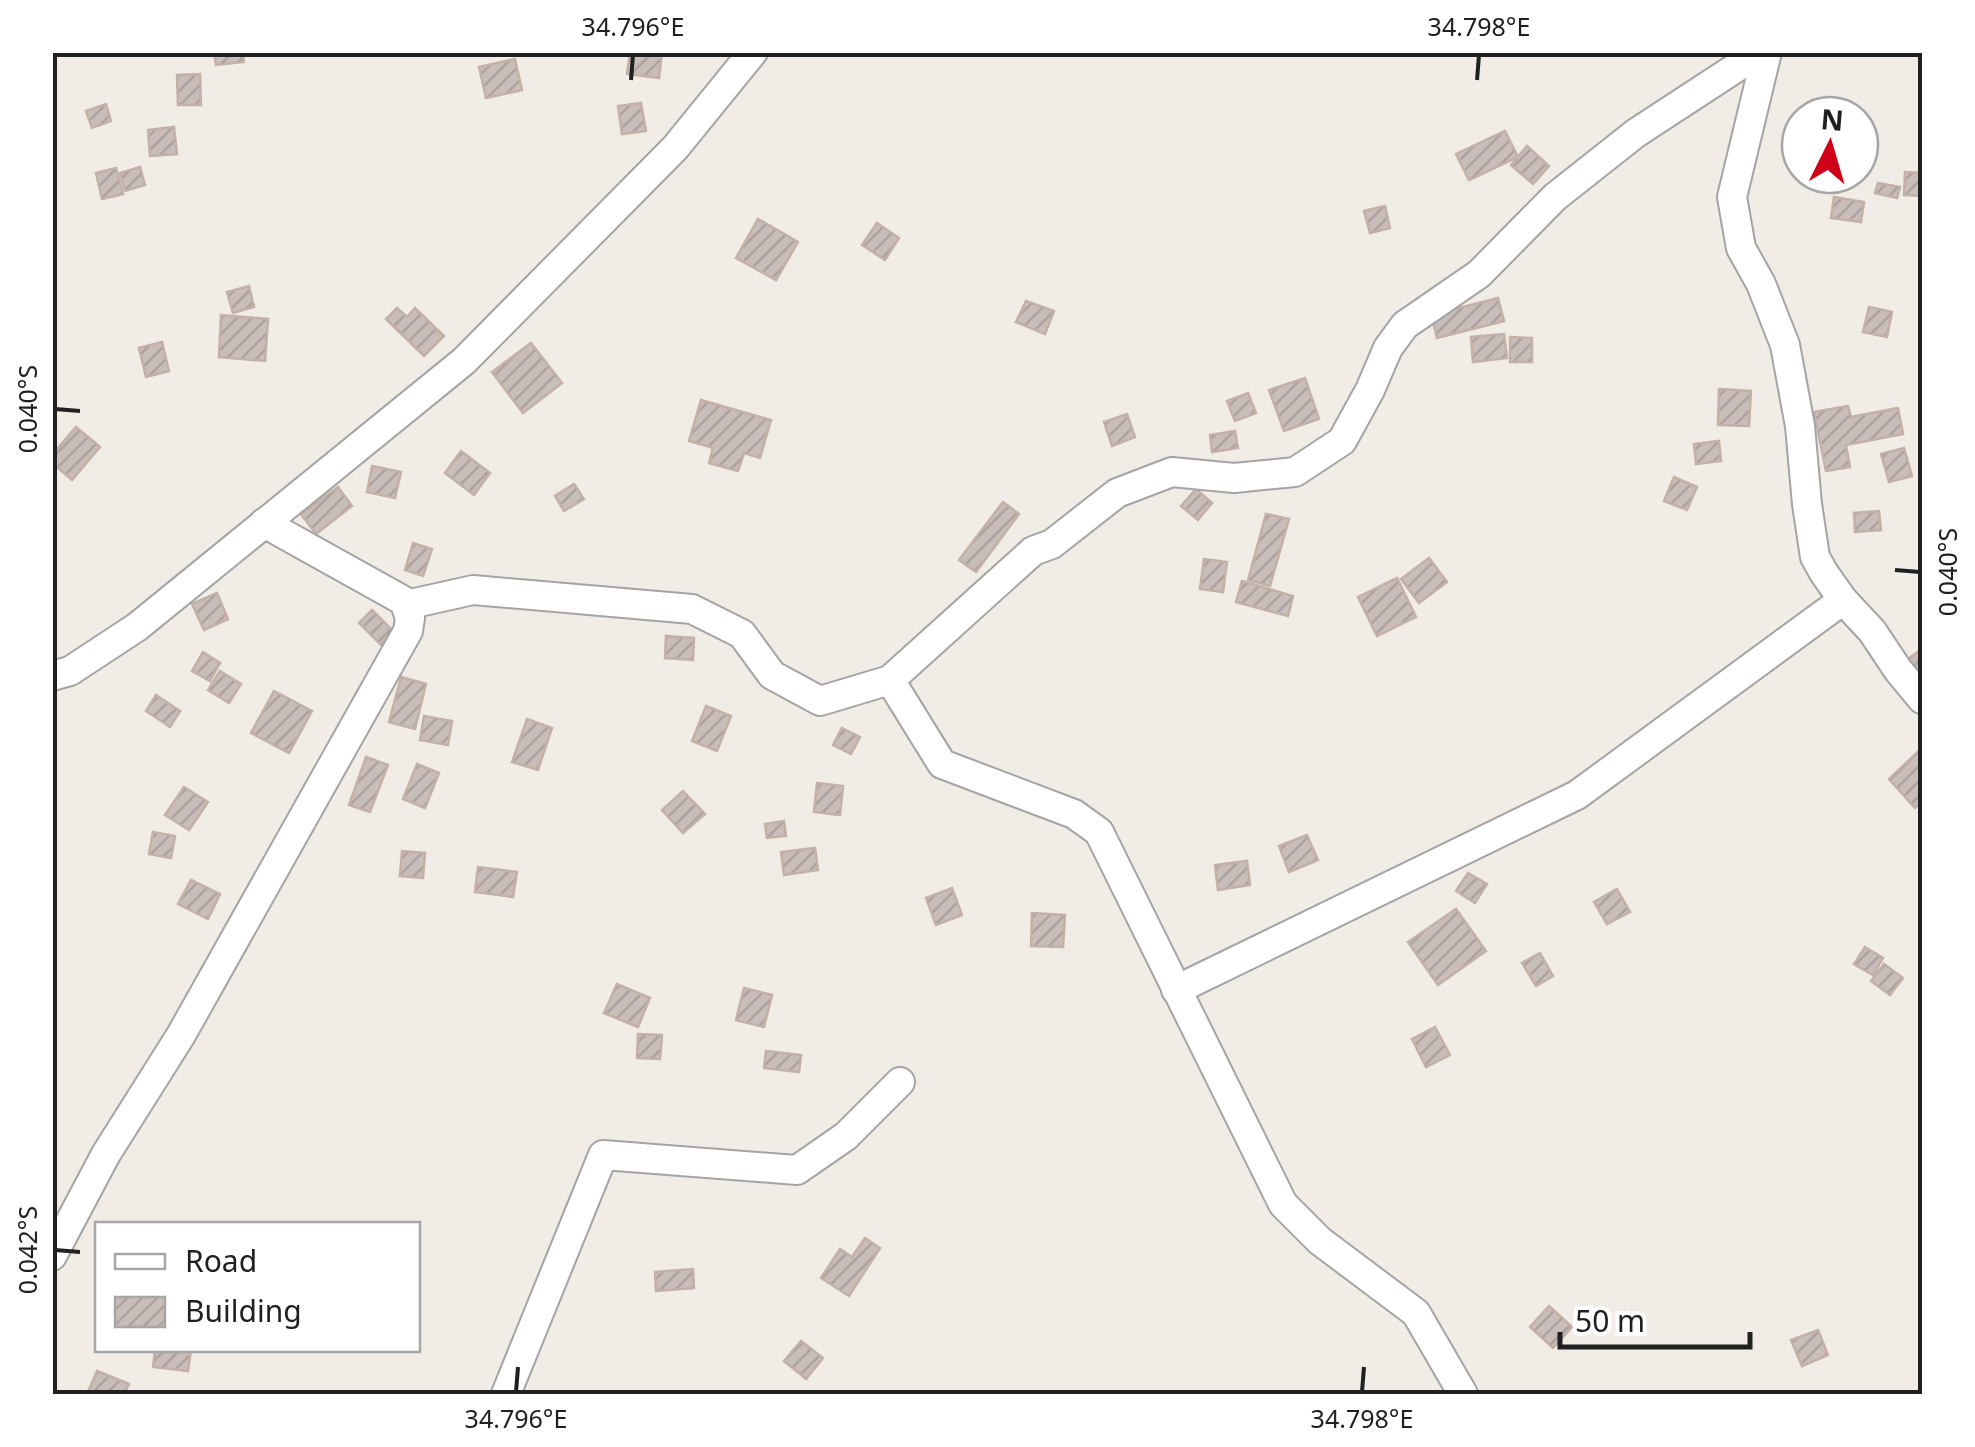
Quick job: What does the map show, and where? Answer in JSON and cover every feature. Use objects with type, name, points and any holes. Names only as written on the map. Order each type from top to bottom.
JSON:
[{"type":"street","points":[[52,676],[70,670],[136,627],[464,361],[676,148],[754,52]]},
{"type":"street","points":[[406,605],[473,590],[692,609],[742,634],[772,675],[820,701],[890,680],[1033,551],[1052,544],[1118,493],[1172,472],[1234,478],[1295,472],[1342,441],[1388,348],[1405,325],[1480,274],[1555,197],[1636,133],[1764,52]]},
{"type":"street","points":[[1764,52],[1732,197],[1741,248],[1761,284],[1785,345],[1800,426],[1815,557],[1843,600],[1872,631],[1922,698]]},
{"type":"street","points":[[52,1256],[106,1154],[181,1034],[408,631],[410,618],[404,600],[264,523]]},
{"type":"street","points":[[1176,990],[1577,795],[1843,600]]},
{"type":"street","points":[[890,680],[942,764],[1074,814],[1099,832],[1282,1204],[1320,1242],[1416,1313],[1464,1394]]},
{"type":"street","points":[[506,1394],[603,1155],[797,1170],[846,1136],[900,1082]]},
{"type":"building","points":[[214,52],[243,52],[244,62],[216,65]]},
{"type":"building","points":[[630,52],[662,52],[659,78],[627,74]]},
{"type":"building","points":[[515,59],[522,90],[486,98],[479,67]]},
{"type":"building","points":[[200,74],[201,105],[178,105],[177,75]]},
{"type":"building","points":[[641,103],[646,131],[622,134],[618,106]]},
{"type":"building","points":[[106,104],[111,121],[92,128],[86,111]]},
{"type":"building","points":[[174,127],[177,154],[150,156],[148,130]]},
{"type":"building","points":[[1505,131],[1518,157],[1469,180],[1456,154]]},
{"type":"building","points":[[1527,146],[1549,166],[1533,184],[1511,165]]},
{"type":"building","points":[[140,167],[145,185],[125,191],[120,173]]},
{"type":"building","points":[[116,168],[123,194],[102,199],[96,173]]},
{"type":"building","points":[[1905,172],[1922,173],[1922,196],[1904,195]]},
{"type":"building","points":[[1880,183],[1900,187],[1897,198],[1880,194]]},
{"type":"building","points":[[1834,197],[1864,202],[1861,222],[1831,218]]},
{"type":"building","points":[[1385,206],[1390,228],[1370,233],[1364,211]]},
{"type":"building","points":[[758,219],[798,242],[776,280],[736,258]]},
{"type":"building","points":[[877,223],[899,238],[885,260],[862,245]]},
{"type":"building","points":[[249,286],[254,307],[233,313],[227,292]]},
{"type":"building","points":[[1498,298],[1504,321],[1437,338],[1431,315]]},
{"type":"building","points":[[1026,301],[1054,311],[1045,334],[1016,322]]},
{"type":"building","points":[[1869,307],[1892,312],[1887,337],[1863,332]]},
{"type":"building","points":[[397,308],[407,317],[415,308],[444,336],[424,356],[386,319]]},
{"type":"building","points":[[221,315],[268,319],[265,361],[219,357]]},
{"type":"building","points":[[1504,334],[1507,358],[1473,362],[1471,337]]},
{"type":"building","points":[[1510,337],[1532,338],[1532,362],[1510,362]]},
{"type":"building","points":[[162,342],[169,371],[146,377],[139,348]]},
{"type":"building","points":[[531,343],[562,383],[523,413],[492,372]]},
{"type":"building","points":[[1305,378],[1319,419],[1284,431],[1269,390]]},
{"type":"building","points":[[1719,389],[1751,391],[1749,426],[1718,425]]},
{"type":"building","points":[[1248,393],[1256,413],[1235,421],[1227,401]]},
{"type":"building","points":[[701,400],[771,420],[760,458],[744,453],[738,471],[709,463],[713,448],[689,441]]},
{"type":"building","points":[[1848,406],[1851,417],[1898,408],[1903,434],[1846,445],[1850,467],[1826,471],[1814,412]]},
{"type":"building","points":[[1127,414],[1135,437],[1112,446],[1104,422]]},
{"type":"building","points":[[76,427],[100,447],[72,480],[52,463],[52,455]]},
{"type":"building","points":[[1235,431],[1238,448],[1212,452],[1210,435]]},
{"type":"building","points":[[1719,441],[1721,461],[1696,464],[1694,444]]},
{"type":"building","points":[[1904,448],[1912,476],[1889,482],[1881,454]]},
{"type":"building","points":[[461,451],[490,473],[474,495],[445,473]]},
{"type":"building","points":[[372,466],[401,472],[395,498],[367,492]]},
{"type":"building","points":[[1674,477],[1697,487],[1687,510],[1664,501]]},
{"type":"building","points":[[574,484],[584,499],[564,511],[555,496]]},
{"type":"building","points":[[338,487],[352,506],[316,534],[301,514]]},
{"type":"building","points":[[1196,489],[1212,503],[1198,520],[1181,506]]},
{"type":"building","points":[[1003,502],[1019,514],[976,572],[959,560]]},
{"type":"building","points":[[1879,511],[1881,530],[1855,532],[1854,513]]},
{"type":"building","points":[[1266,514],[1289,519],[1270,586],[1248,580]]},
{"type":"building","points":[[413,543],[432,549],[423,576],[405,570]]},
{"type":"building","points":[[1429,558],[1447,582],[1419,603],[1401,579]]},
{"type":"building","points":[[1204,559],[1227,562],[1223,592],[1200,589]]},
{"type":"building","points":[[1397,578],[1416,617],[1377,636],[1358,597]]},
{"type":"building","points":[[1242,581],[1293,596],[1288,616],[1236,602]]},
{"type":"building","points":[[217,593],[228,619],[204,630],[192,604]]},
{"type":"building","points":[[372,610],[394,632],[381,645],[359,623]]},
{"type":"building","points":[[666,636],[694,638],[693,660],[665,658]]},
{"type":"building","points":[[1922,649],[1922,678],[1908,659]]},
{"type":"building","points":[[203,652],[220,663],[210,681],[192,671]]},
{"type":"building","points":[[220,671],[241,684],[229,703],[208,690]]},
{"type":"building","points":[[401,677],[426,684],[415,729],[389,722]]},
{"type":"building","points":[[274,691],[312,711],[289,753],[251,733]]},
{"type":"building","points":[[156,695],[180,711],[170,727],[146,711]]},
{"type":"building","points":[[706,706],[731,716],[717,751],[692,741]]},
{"type":"building","points":[[424,716],[452,721],[448,745],[420,740]]},
{"type":"building","points":[[527,719],[552,728],[538,770],[512,762]]},
{"type":"building","points":[[842,728],[860,737],[851,754],[833,745]]},
{"type":"building","points":[[1922,748],[1922,801],[1915,808],[1889,779]]},
{"type":"building","points":[[366,757],[388,765],[370,812],[349,805]]},
{"type":"building","points":[[417,764],[439,773],[425,808],[403,799]]},
{"type":"building","points":[[817,783],[843,786],[840,815],[814,812]]},
{"type":"building","points":[[184,787],[208,802],[189,830],[165,815]]},
{"type":"building","points":[[683,791],[705,814],[683,833],[662,810]]},
{"type":"building","points":[[784,821],[786,836],[767,838],[765,824]]},
{"type":"building","points":[[153,832],[175,836],[171,858],[149,854]]},
{"type":"building","points":[[1307,835],[1318,860],[1289,872],[1279,846]]},
{"type":"building","points":[[815,848],[818,870],[784,875],[781,852]]},
{"type":"building","points":[[402,851],[425,853],[423,878],[400,876]]},
{"type":"building","points":[[1247,861],[1250,885],[1218,890],[1215,865]]},
{"type":"building","points":[[478,867],[517,872],[513,897],[475,892]]},
{"type":"building","points":[[1468,873],[1487,884],[1475,903],[1456,891]]},
{"type":"building","points":[[191,880],[220,894],[208,919],[178,904]]},
{"type":"building","points":[[952,888],[962,915],[936,925],[926,898]]},
{"type":"building","points":[[1617,889],[1630,912],[1607,924],[1594,902]]},
{"type":"building","points":[[1456,909],[1486,951],[1438,985],[1408,942]]},
{"type":"building","points":[[1032,913],[1065,915],[1063,947],[1031,946]]},
{"type":"building","points":[[1865,947],[1883,958],[1873,975],[1854,964]]},
{"type":"building","points":[[1540,953],[1553,976],[1536,986],[1522,963]]},
{"type":"building","points":[[1884,964],[1903,978],[1890,995],[1871,981]]},
{"type":"building","points":[[617,984],[650,998],[638,1027],[604,1013]]},
{"type":"building","points":[[744,988],[772,995],[764,1027],[736,1020]]},
{"type":"building","points":[[1435,1027],[1450,1055],[1426,1067],[1412,1039]]},
{"type":"building","points":[[638,1034],[662,1035],[660,1059],[637,1058]]},
{"type":"building","points":[[766,1051],[801,1055],[799,1072],[764,1068]]},
{"type":"building","points":[[865,1238],[880,1248],[849,1296],[821,1278],[840,1249],[852,1257]]},
{"type":"building","points":[[693,1269],[694,1288],[656,1291],[655,1272]]},
{"type":"building","points":[[1549,1306],[1572,1327],[1553,1348],[1530,1327]]},
{"type":"building","points":[[1818,1330],[1828,1355],[1802,1366],[1791,1340]]},
{"type":"building","points":[[801,1341],[823,1358],[806,1379],[784,1361]]},
{"type":"building","points":[[155,1352],[191,1352],[188,1371],[153,1367]]},
{"type":"building","points":[[97,1371],[129,1384],[124,1394],[87,1394]]}]
